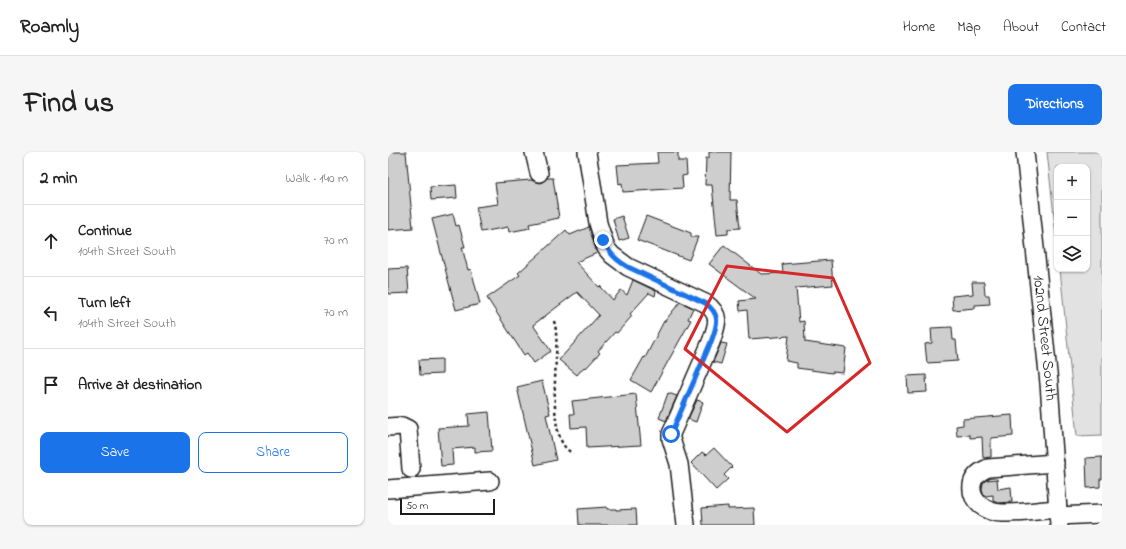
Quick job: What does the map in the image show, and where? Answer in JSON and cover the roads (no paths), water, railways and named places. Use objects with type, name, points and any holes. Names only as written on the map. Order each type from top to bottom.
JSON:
[{"type":"street","points":[[534,152],[539,173]]},
{"type":"street","points":[[587,152],[598,223],[606,248],[612,255],[628,267],[705,303],[713,310],[716,316],[716,326],[711,342],[671,434],[671,439],[679,464],[686,525]]},
{"type":"street","name":"102nd Street South","points":[[1025,152],[1049,384],[1058,517]]},
{"type":"street","points":[[388,427],[402,426],[408,429],[411,469]]},
{"type":"street","points":[[1055,463],[988,468],[982,470],[975,476],[972,483],[973,499],[981,506],[1001,514],[1058,517],[1102,514]]},
{"type":"street","points":[[388,489],[490,481]]}]
